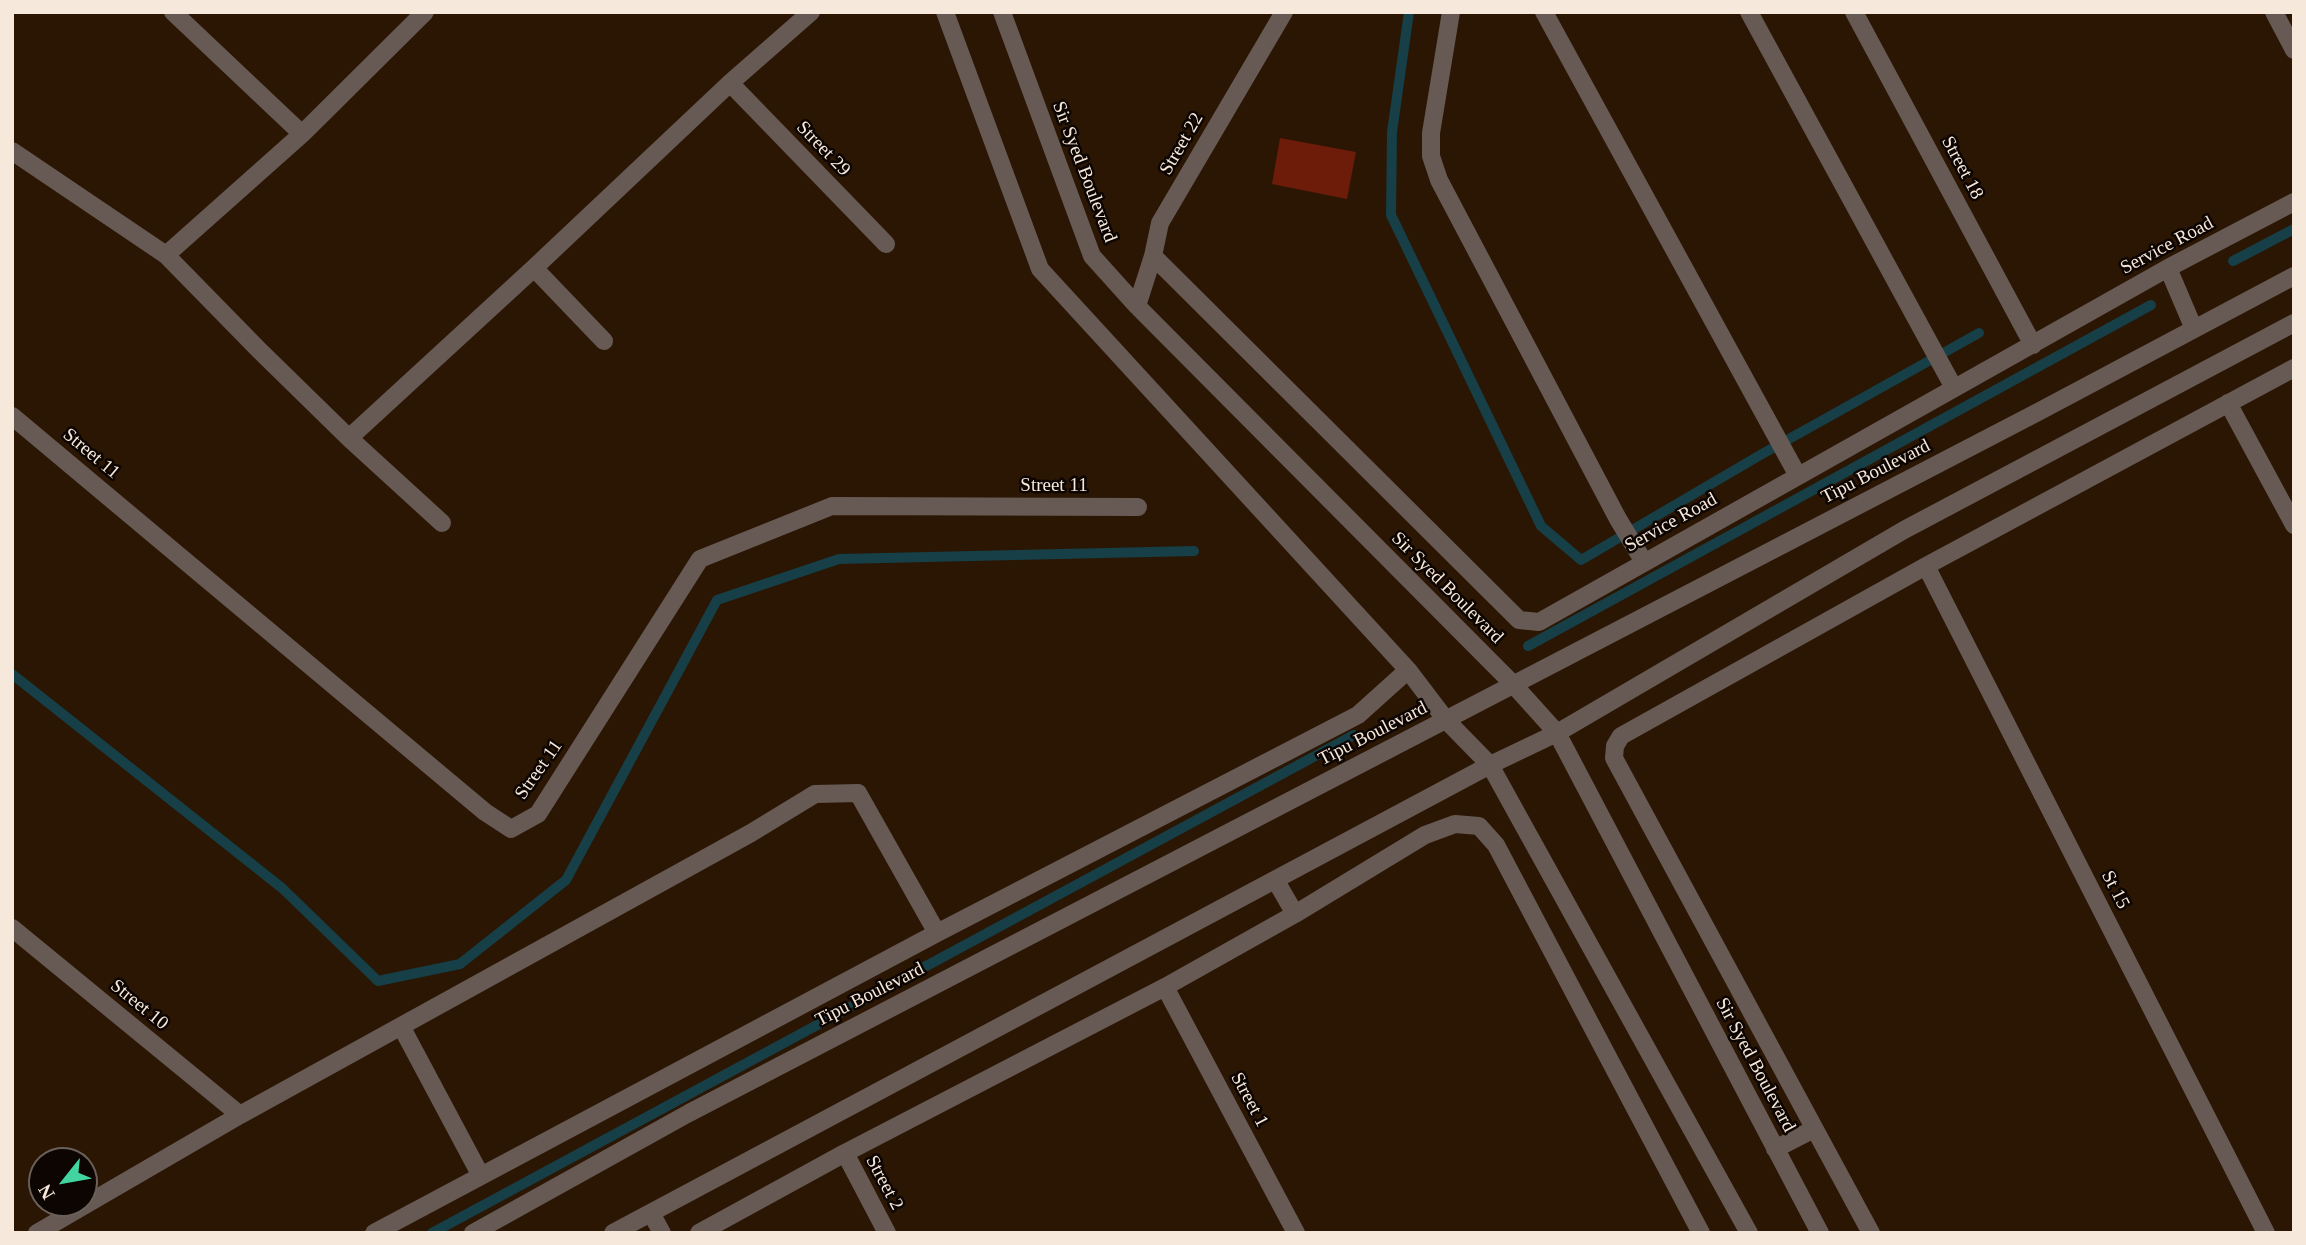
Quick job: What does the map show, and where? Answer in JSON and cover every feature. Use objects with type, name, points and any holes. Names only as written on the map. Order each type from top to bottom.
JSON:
[{"type":"street","points":[[173,12],[302,134]]},
{"type":"street","points":[[166,255],[302,134],[425,12]]},
{"type":"street","points":[[349,438],[730,83],[811,12]]},
{"type":"street","points":[[945,12],[1040,269],[1408,670],[1446,720],[1490,765],[1749,1233]]},
{"type":"street","name":"Sir Syed Boulevard","points":[[1002,12],[1091,256],[1137,306],[1513,683],[1557,733],[1820,1233]]},
{"type":"street","name":"Street 22","points":[[1137,306],[1160,223],[1284,12]]},
{"type":"street","points":[[1451,12],[1431,133],[1431,156],[1439,180],[1618,519],[1644,562]]},
{"type":"street","points":[[1544,12],[1798,476]]},
{"type":"street","points":[[1749,12],[1954,388]]},
{"type":"street","name":"Street 18","points":[[1854,12],[2033,345]]},
{"type":"street","points":[[2274,12],[2294,50]]},
{"type":"street","name":"Street 29","points":[[730,83],[886,244]]},
{"type":"street","points":[[12,151],[166,255],[349,438],[442,523]]},
{"type":"street","name":"Service Road","points":[[1153,256],[1519,620],[1539,622],[2168,268],[2294,202]]},
{"type":"street","points":[[534,268],[604,341]]},
{"type":"street","points":[[2168,268],[2194,330]]},
{"type":"street","name":"Tipu Boulevard","points":[[473,1233],[689,1113],[2294,276]]},
{"type":"street","points":[[613,1233],[1490,765],[1557,733],[1904,530],[2294,323]]},
{"type":"street","points":[[1871,1233],[1614,758],[1615,746],[1621,736],[1926,566],[2294,368]]},
{"type":"street","points":[[2228,403],[2294,525]]},
{"type":"street","name":"Street 11","points":[[12,416],[485,812],[511,829],[538,814],[700,559],[832,506],[1138,508]]},
{"type":"street","name":"St 15","points":[[1926,566],[2266,1233]]},
{"type":"street","points":[[374,1233],[937,933],[1358,715],[1408,670]]},
{"type":"street","points":[[37,1233],[240,1115],[751,833],[815,794],[858,793],[937,933]]},
{"type":"street","points":[[699,1233],[845,1153],[1165,987],[1295,915],[1426,835],[1455,824],[1479,826],[1496,845],[1701,1233]]},
{"type":"street","points":[[1276,881],[1295,915]]},
{"type":"street","name":"Street 10","points":[[12,928],[240,1115]]},
{"type":"street","name":"Street 1","points":[[1165,987],[1296,1233]]},
{"type":"street","points":[[401,1026],[481,1176]]},
{"type":"street","points":[[1775,1149],[1814,1129]]},
{"type":"street","name":"Street 2","points":[[845,1153],[887,1233]]},
{"type":"street","points":[[651,1213],[662,1233]]},
{"type":"building","points":[[1280,138],[1356,152],[1347,199],[1272,184]]},
{"type":"waterway","points":[[1409,12],[1392,132],[1391,215],[1541,526],[1581,560],[1762,454],[1979,333]]},
{"type":"waterway","points":[[2233,261],[2294,229]]},
{"type":"waterway","points":[[1528,646],[2151,305]]},
{"type":"waterway","points":[[12,674],[282,888],[378,981],[460,964],[566,880],[717,600],[839,559],[1194,551]]},
{"type":"waterway","points":[[432,1233],[1354,735]]}]
